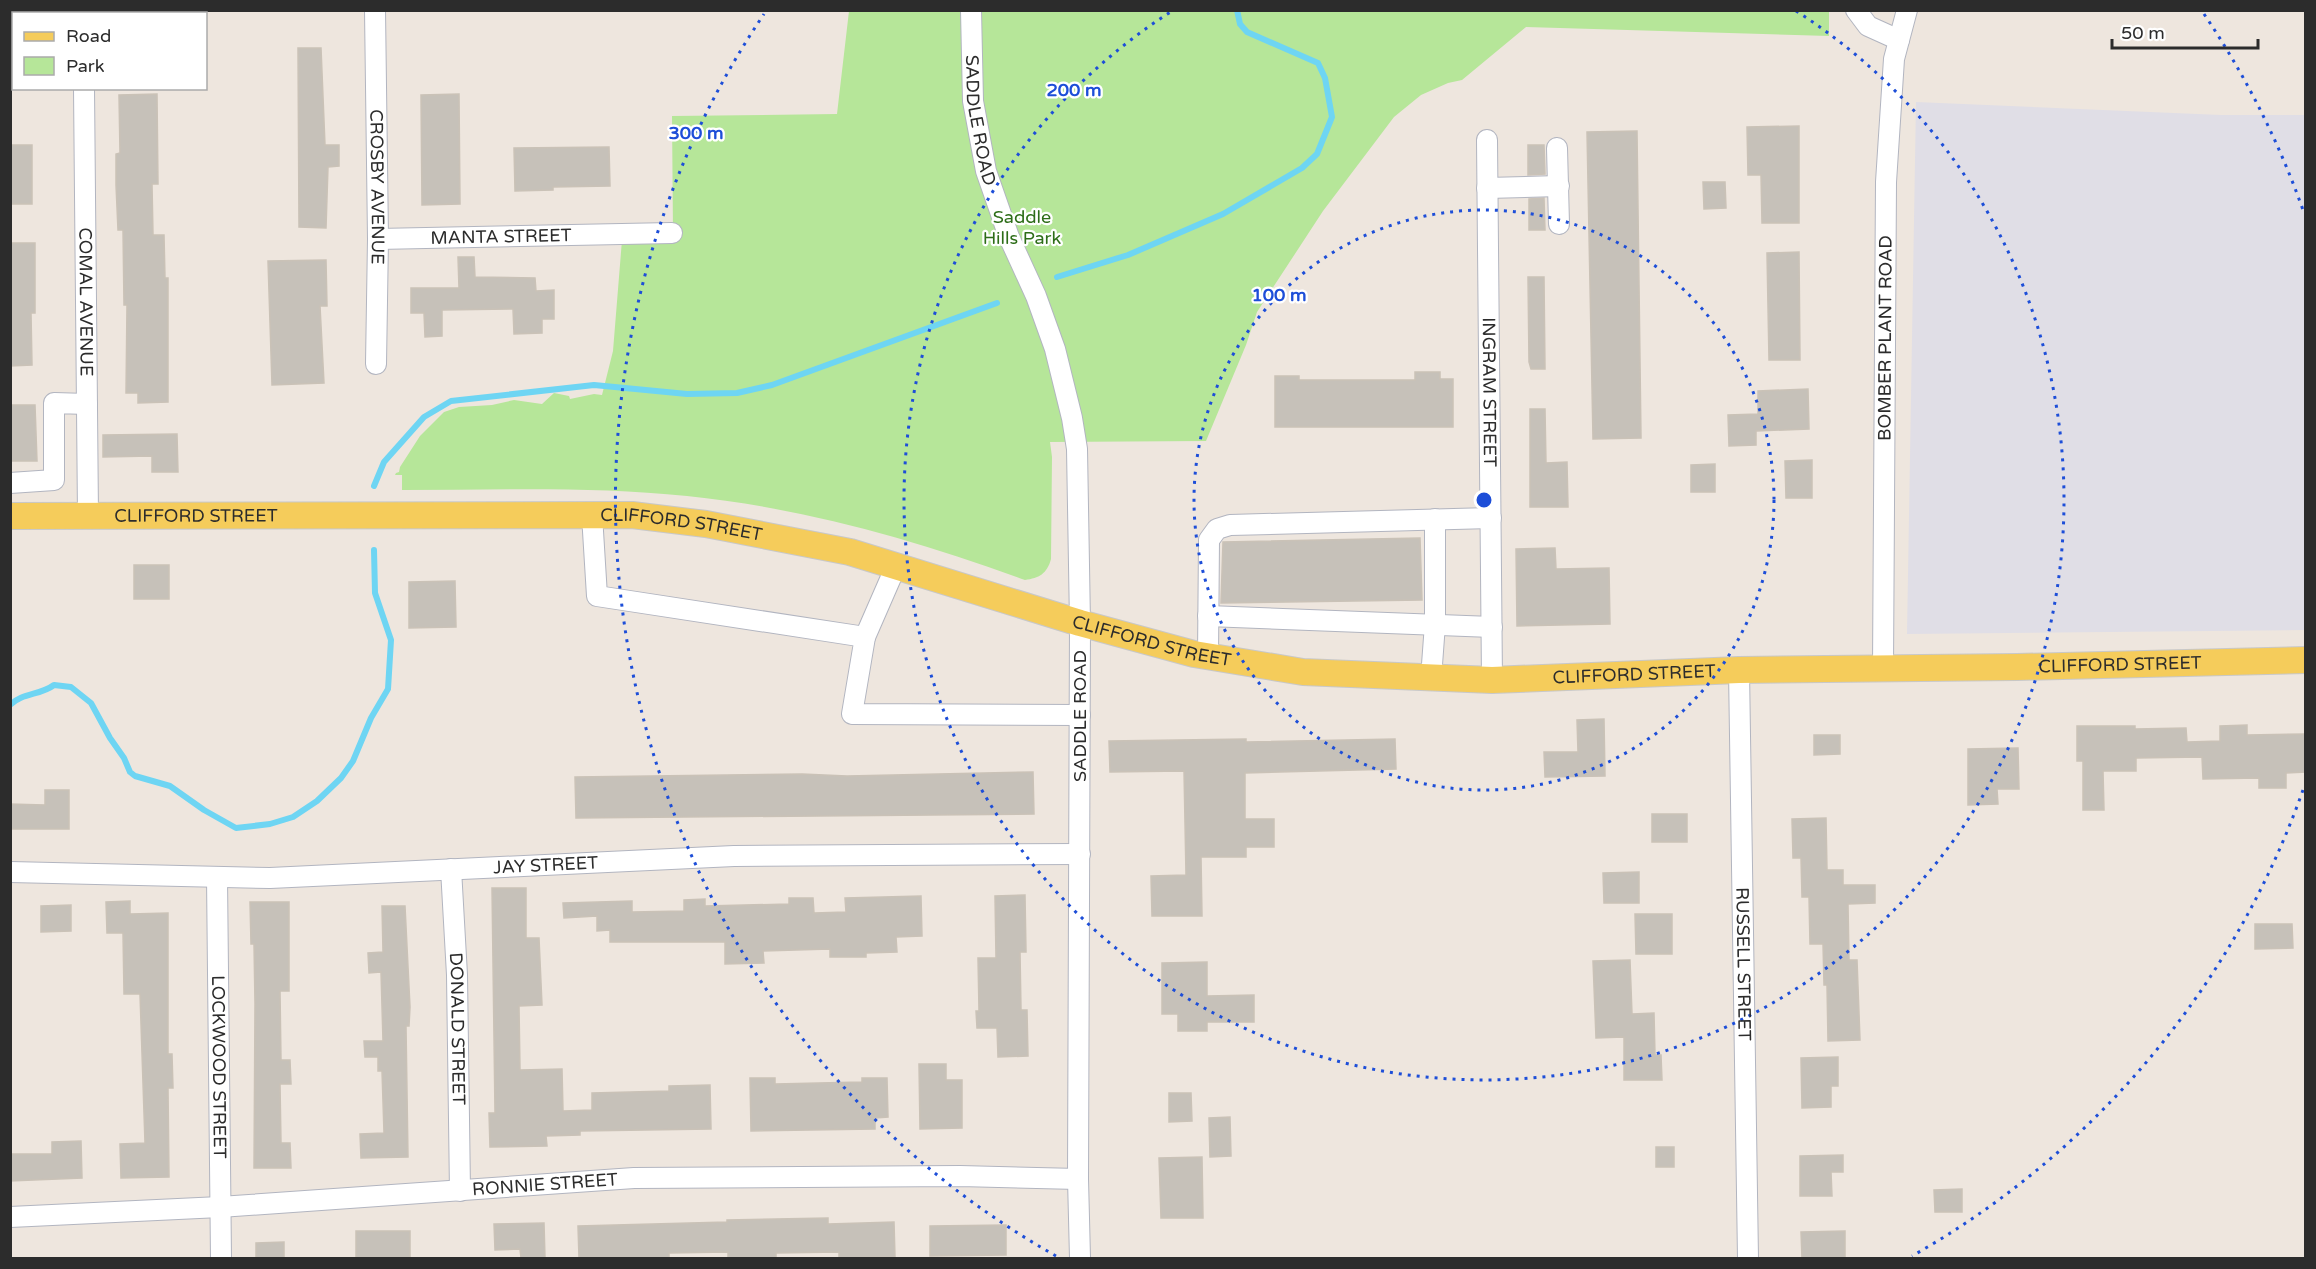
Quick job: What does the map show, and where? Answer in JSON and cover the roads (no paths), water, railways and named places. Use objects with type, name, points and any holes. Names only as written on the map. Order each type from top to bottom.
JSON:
[{"type":"main road","name":"CLIFFORD STREET","points":[[10,516],[632,515],[706,524],[850,552],[1080,623],[1208,656],[1302,672],[1492,680],[1739,670],[2306,660]]},
{"type":"street","name":"CROSBY AVENUE","points":[[375,10],[378,239],[376,364]]},
{"type":"street","name":"SADDLE ROAD","points":[[971,10],[973,101],[986,171],[1009,237],[1036,296],[1047,328],[1072,418],[1077,449],[1080,623],[1078,1179],[1080,1258]]},
{"type":"street","points":[[1856,10],[1868,26],[1899,40]]},
{"type":"street","name":"BOMBER PLANT ROAD","points":[[1883,668],[1886,182],[1894,60],[1907,10]]},
{"type":"street","name":"COMAL AVENUE","points":[[84,90],[88,516]]},
{"type":"street","name":"INGRAM STREET","points":[[1487,140],[1492,680]]},
{"type":"street","points":[[1557,148],[1559,224]]},
{"type":"street","points":[[1487,188],[1558,186]]},
{"type":"street","name":"MANTA STREET","points":[[378,239],[672,233]]},
{"type":"street","points":[[10,483],[54,480],[54,403],[87,404]]},
{"type":"street","points":[[592,515],[597,596],[865,637]]},
{"type":"street","points":[[1208,656],[1209,540],[1217,529],[1230,525],[1491,518]]},
{"type":"street","points":[[1431,678],[1435,624],[1435,519]]},
{"type":"street","points":[[896,566],[865,637],[852,714],[1080,715]]},
{"type":"street","points":[[1208,616],[1492,627]]},
{"type":"street","name":"RUSSELL STREET","points":[[1739,670],[1748,1258]]},
{"type":"street","name":"JAY STREET","points":[[10,872],[270,878],[734,856],[1080,854]]},
{"type":"street","name":"DONALD STREET","points":[[451,869],[457,975],[460,1191]]},
{"type":"street","name":"LOCKWOOD STREET","points":[[218,877],[221,1258]]},
{"type":"street","name":"RONNIE STREET","points":[[10,1217],[220,1208],[634,1178],[960,1176],[1078,1179]]},
{"type":"waterway","points":[[1057,277],[1128,255],[1223,214],[1302,168],[1317,154],[1332,117],[1325,78],[1318,63],[1247,32],[1240,24],[1237,10]]},
{"type":"waterway","points":[[374,486],[384,462],[424,417],[451,401],[594,385],[687,394],[737,393],[772,385],[997,303]]},
{"type":"waterway","points":[[10,705],[20,698],[54,685],[71,687],[91,703],[130,772],[135,776],[170,786],[204,810],[236,828],[270,824],[293,817],[317,801],[341,778],[353,761],[371,718],[388,689],[391,640],[375,593],[374,550]]},
{"type":"park label","name":"Saddle Hills Park","points":[[1022,227]]}]
